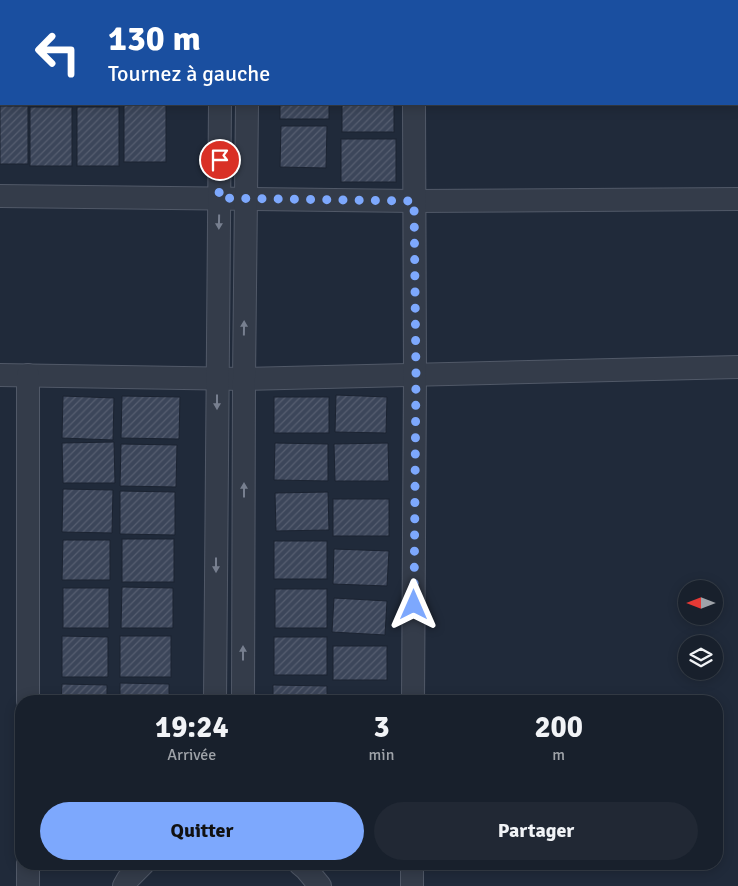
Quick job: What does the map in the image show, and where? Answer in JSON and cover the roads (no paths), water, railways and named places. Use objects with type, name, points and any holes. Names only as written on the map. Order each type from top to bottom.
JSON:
[{"type":"street","points":[[215,695],[220,105]]},
{"type":"street","points":[[243,695],[247,105]]},
{"type":"street","points":[[414,105],[416,375],[414,695]]},
{"type":"street","points":[[0,196],[414,201],[738,199]]},
{"type":"street","points":[[0,375],[244,379],[738,367]]},
{"type":"street","points":[[28,375],[28,695]]},
{"type":"street","points":[[28,870],[28,886]]},
{"type":"street","points":[[124,886],[137,870]]},
{"type":"street","points":[[307,870],[320,886]]},
{"type":"street","points":[[412,870],[412,886]]}]
